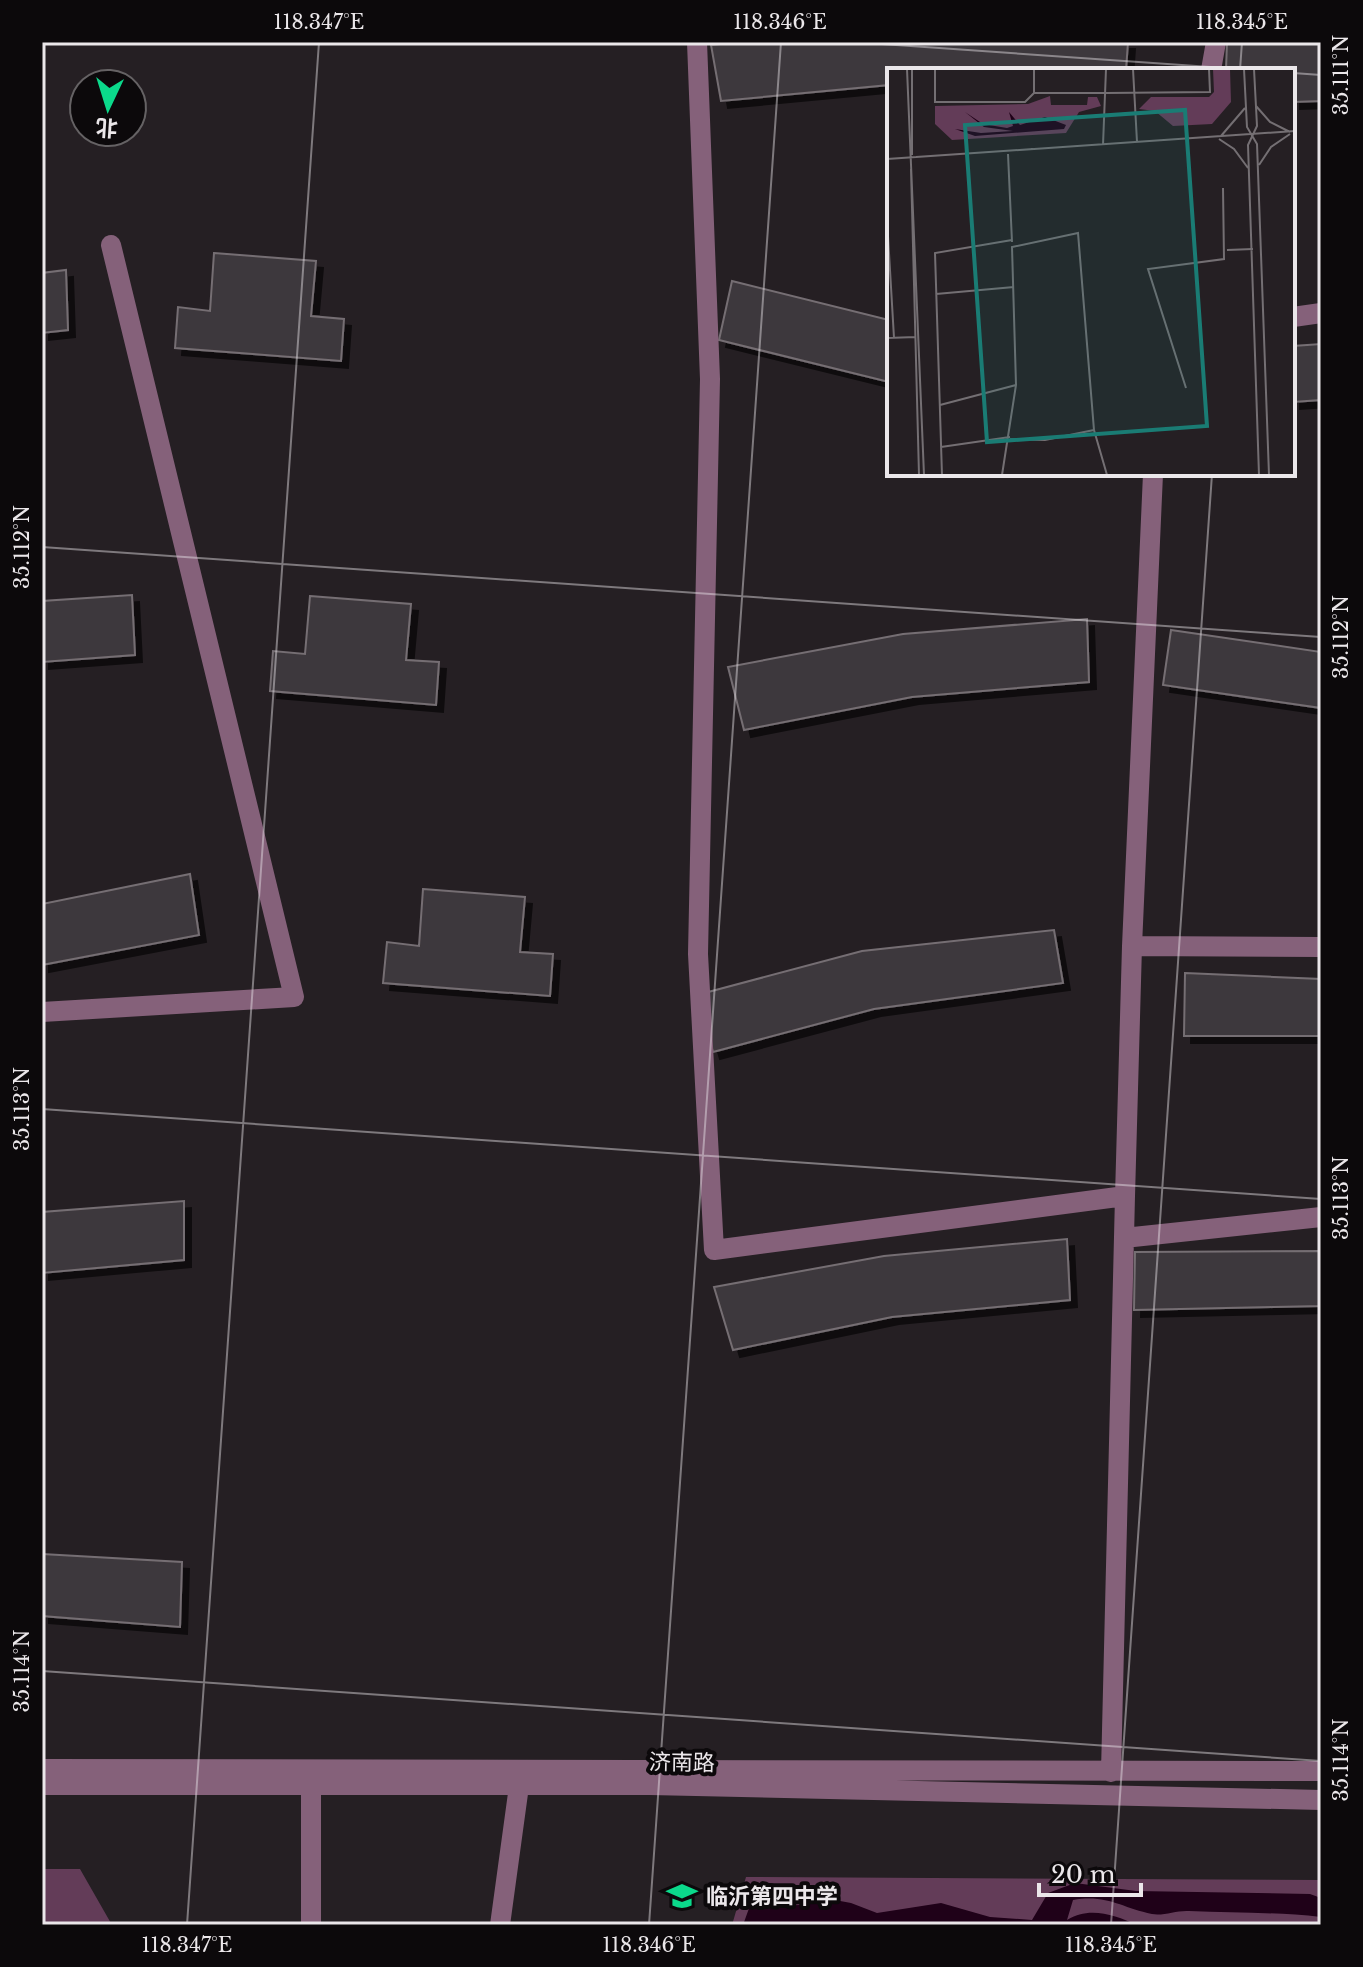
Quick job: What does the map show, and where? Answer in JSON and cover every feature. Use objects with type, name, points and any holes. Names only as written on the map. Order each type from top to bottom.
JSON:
[{"type":"street","points":[[697,42],[710,379],[698,954],[714,1250],[1125,1196]]},
{"type":"street","points":[[1211,68],[1216,42]]},
{"type":"street","points":[[42,1012],[294,997],[111,245]]},
{"type":"street","points":[[1295,317],[1321,313]]},
{"type":"street","points":[[1111,1772],[1132,946],[1153,476]]},
{"type":"street","points":[[1132,946],[1321,947]]},
{"type":"street","points":[[1124,1238],[1321,1217]]},
{"type":"street","name":"济南路","points":[[42,1769],[1321,1771]]},
{"type":"street","name":"济南路","points":[[42,1785],[650,1785],[1321,1800]]},
{"type":"street","points":[[311,1785],[311,1925]]},
{"type":"street","points":[[500,1925],[519,1786]]},
{"type":"shaded area","points":[[42,1869],[80,1869],[112,1925],[42,1925]]},
{"type":"shaded area","points":[[746,1877],[1321,1880],[1321,1925],[732,1925]]},
{"type":"shaded area","points":[[1075,1883],[1136,1891],[1310,1894],[1321,1898],[1321,1917],[1184,1911],[1157,1914],[1105,1900],[1085,1899],[1073,1900],[1067,1920],[1093,1913],[1111,1915],[1137,1925],[743,1925],[752,1900],[766,1907],[799,1905],[824,1898],[851,1903],[877,1913],[941,1903],[990,1917],[1032,1920],[1048,1893]]},
{"type":"building","points":[[739,42],[1128,42],[1126,68],[887,68],[887,85],[721,101],[711,45]]},
{"type":"building","points":[[1227,42],[1321,42],[1321,101],[1295,102],[1295,68],[1226,68]]},
{"type":"building","points":[[214,253],[316,261],[311,316],[344,319],[341,361],[175,348],[178,307],[210,311]]},
{"type":"building","points":[[66,270],[68,330],[42,333],[42,273]]},
{"type":"building","points":[[732,281],[887,320],[887,382],[719,340]]},
{"type":"building","points":[[1321,344],[1321,400],[1295,402],[1295,346]]},
{"type":"building","points":[[132,595],[135,655],[42,662],[42,601]]},
{"type":"building","points":[[310,596],[411,604],[406,660],[439,662],[436,705],[270,691],[273,651],[305,654]]},
{"type":"building","points":[[1087,619],[1089,682],[912,697],[744,730],[728,667],[903,634]]},
{"type":"building","points":[[1171,630],[1321,652],[1321,708],[1163,685]]},
{"type":"building","points":[[190,874],[199,935],[42,965],[42,904]]},
{"type":"building","points":[[423,889],[525,897],[520,952],[553,954],[550,996],[383,983],[387,942],[419,946]]},
{"type":"building","points":[[1054,930],[1063,983],[874,1009],[713,1052],[697,995],[862,951]]},
{"type":"building","points":[[1185,973],[1321,979],[1321,1036],[1184,1036]]},
{"type":"building","points":[[184,1201],[184,1260],[42,1273],[42,1212]]},
{"type":"building","points":[[1067,1239],[1070,1300],[892,1317],[733,1350],[714,1287],[884,1256]]},
{"type":"building","points":[[1321,1251],[1321,1306],[1134,1310],[1135,1252]]},
{"type":"building","points":[[42,1554],[182,1562],[180,1627],[42,1616]]},
{"type":"place","name":"临沂第四中学","points":[[682,1896]]}]
